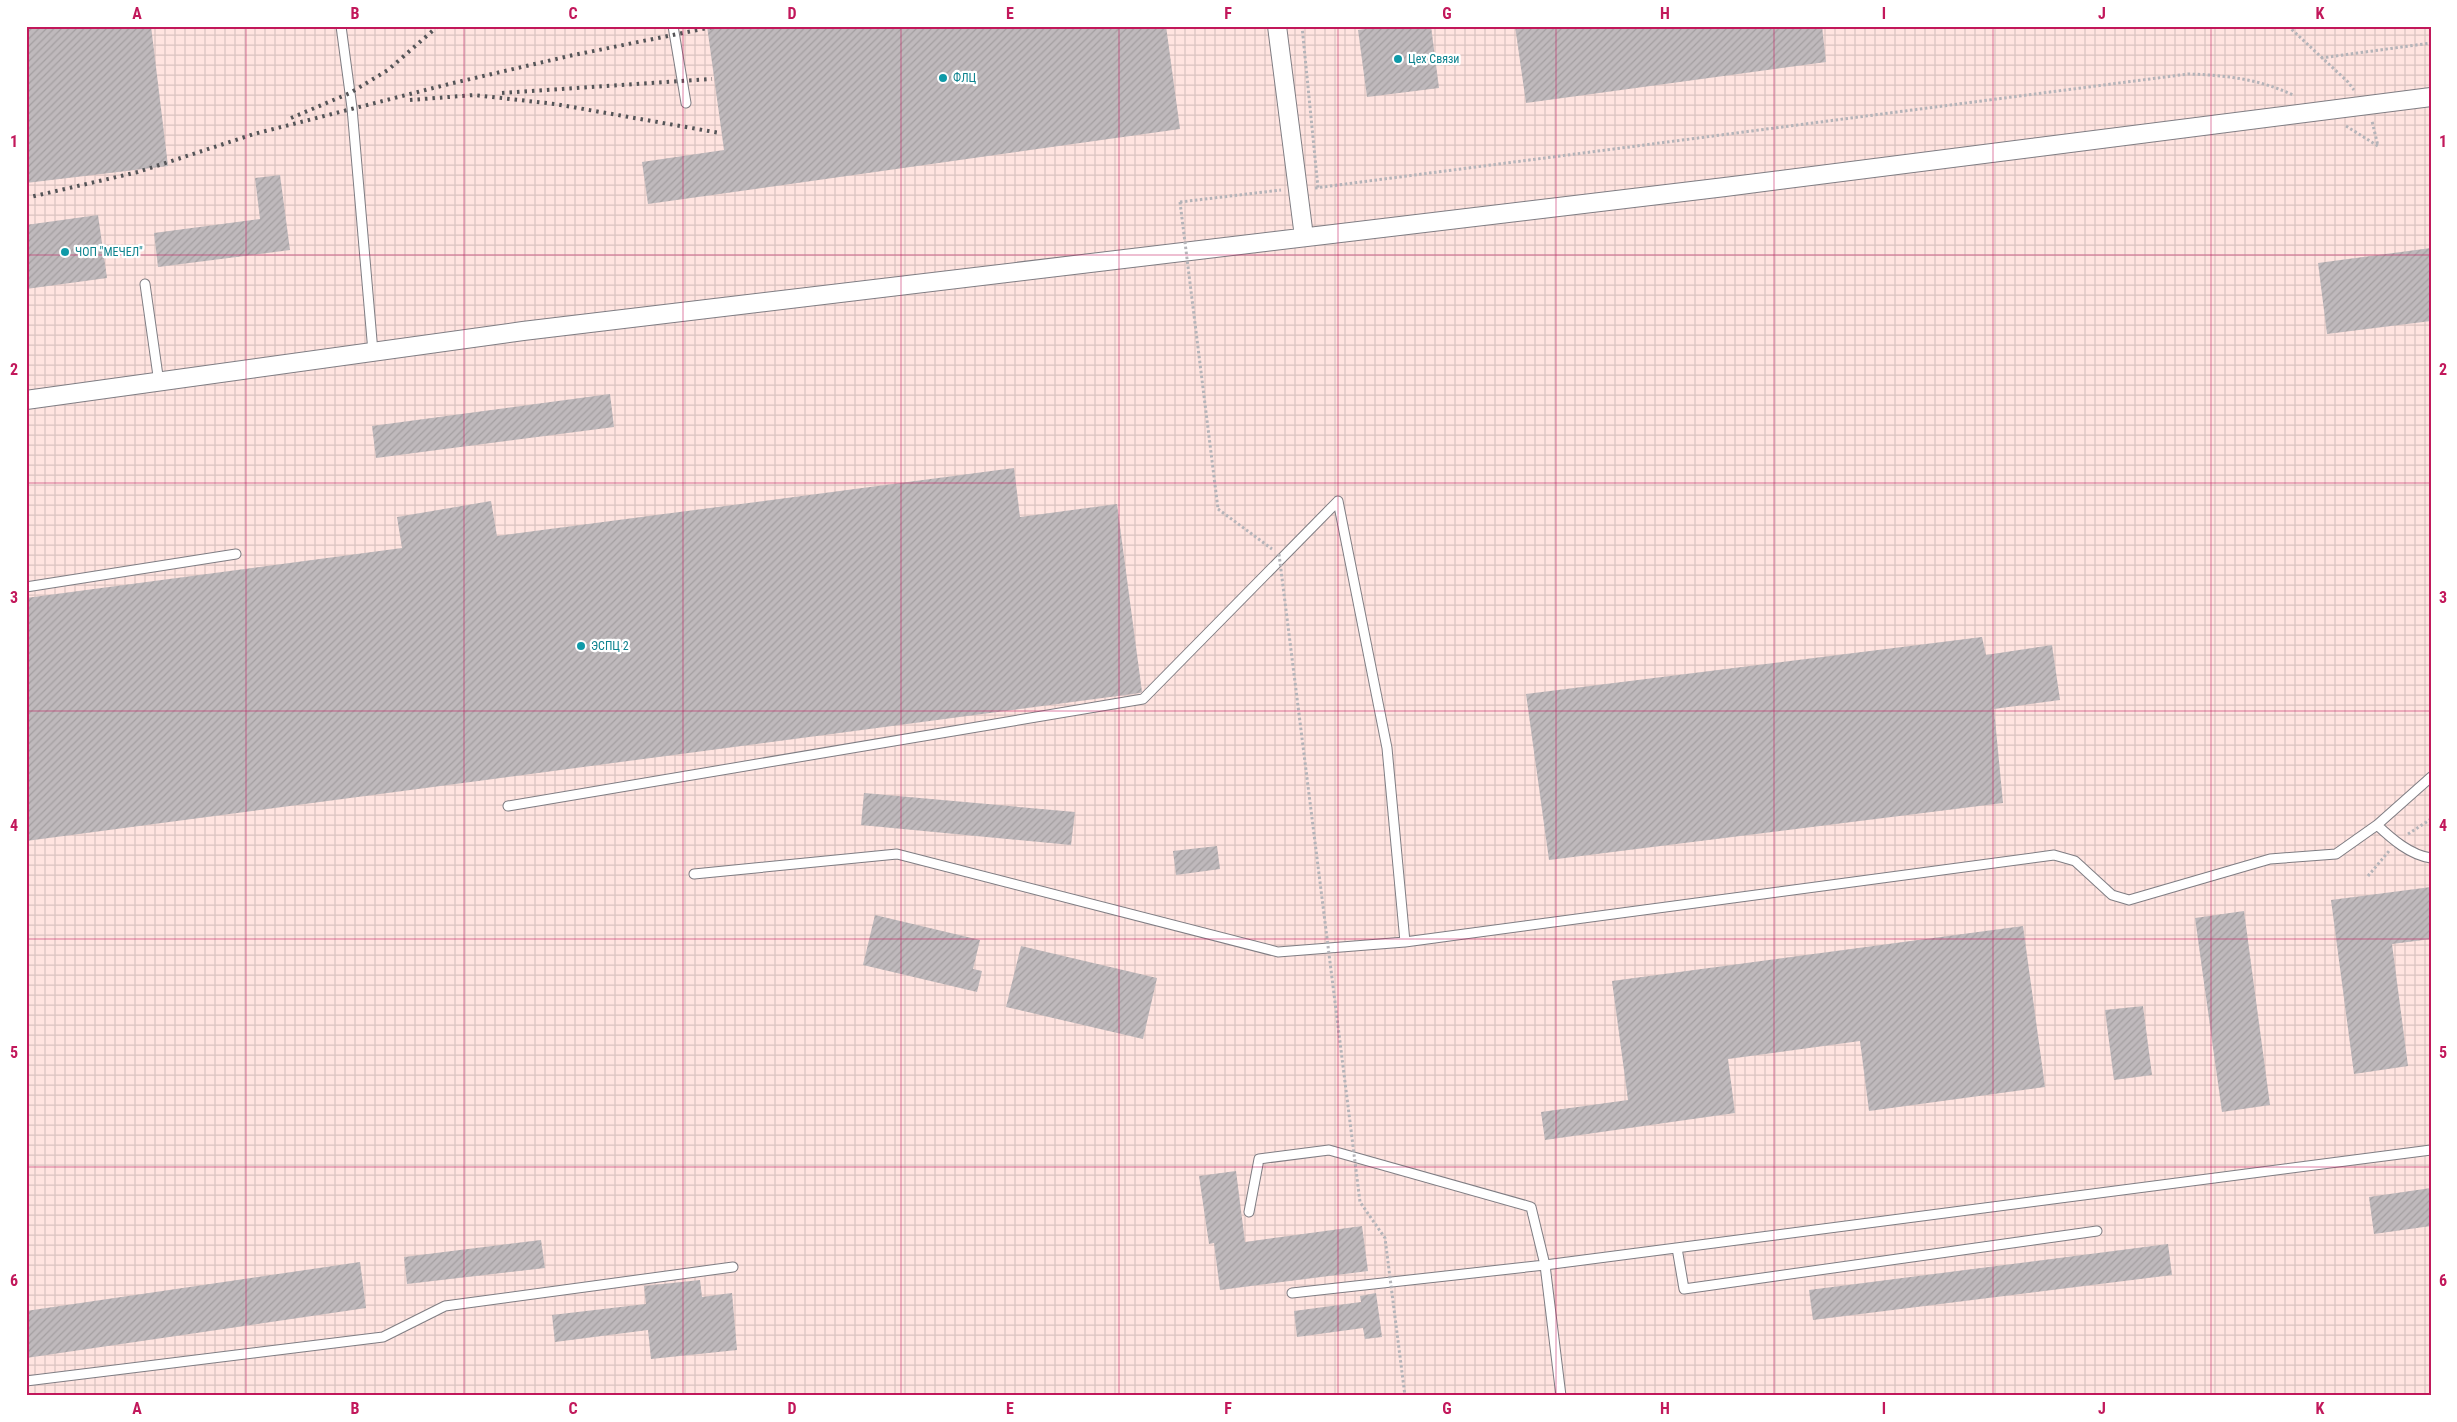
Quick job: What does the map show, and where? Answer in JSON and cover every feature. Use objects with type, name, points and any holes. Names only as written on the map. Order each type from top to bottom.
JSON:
[{"type":"street","points":[[1277,26],[1304,237]]},
{"type":"street","points":[[26,400],[533,330],[1715,188],[2429,97]]},
{"type":"lane","points":[[341,26],[352,108],[373,352]]},
{"type":"lane","points":[[672,26],[686,103]]},
{"type":"lane","points":[[145,284],[160,383]]},
{"type":"lane","points":[[508,806],[1143,699],[1338,501],[1387,748],[1404,942]]},
{"type":"lane","points":[[26,587],[236,554]]},
{"type":"lane","points":[[694,874],[897,854],[1278,952],[1404,942],[2054,855],[2075,861],[2112,895],[2129,900],[2270,859],[2336,854],[2378,825],[2431,777]]},
{"type":"lane","points":[[2378,825],[2396,842],[2423,857],[2431,858]]},
{"type":"lane","points":[[1249,1212],[1260,1159],[1329,1150],[1531,1207],[1546,1265],[1561,1396]]},
{"type":"lane","points":[[1292,1293],[1546,1265],[2431,1150]]},
{"type":"lane","points":[[1677,1248],[1684,1289],[2097,1231]]},
{"type":"lane","points":[[26,1381],[383,1337],[445,1306],[733,1267]]},
{"type":"path","points":[[1302,26],[1318,188]]},
{"type":"path","points":[[2288,26],[2348,82],[2364,105]]},
{"type":"path","points":[[2321,58],[2431,43]]},
{"type":"path","points":[[1405,1396],[1385,1238],[1360,1202],[1279,554],[1218,510],[1180,202],[1298,188],[1318,188],[2109,84]]},
{"type":"shaded area","points":[[26,26],[2431,26],[2431,1396],[26,1396]]},
{"type":"building","points":[[26,26],[151,26],[168,166],[26,183]]},
{"type":"building","name":"ФЛЦ","points":[[707,26],[1166,26],[1180,129],[648,204],[642,162],[724,150]]},
{"type":"building","name":"Цех Связи","points":[[1387,26],[1431,26],[1439,88],[1367,97],[1358,30]]},
{"type":"building","points":[[1515,26],[1822,26],[1826,62],[1526,103]]},
{"type":"building","points":[[280,175],[290,250],[158,267],[154,233],[260,219],[255,178]]},
{"type":"building","name":"ЧОП \"МЕЧЕЛ\"","points":[[98,215],[107,278],[26,289],[26,225]]},
{"type":"building","points":[[2431,248],[2431,321],[2327,334],[2318,263]]},
{"type":"building","points":[[610,394],[614,427],[376,458],[372,426]]},
{"type":"building","name":"ЭСПЦ 2","points":[[1014,468],[1020,517],[1117,504],[1142,692],[26,841],[26,598],[402,548],[397,517],[491,501],[497,536]]},
{"type":"building","points":[[1982,637],[1986,655],[2052,645],[2060,700],[1994,709],[2003,803],[1549,860],[1526,694]]},
{"type":"building","points":[[864,793],[1075,812],[1071,845],[861,825]]},
{"type":"building","points":[[1217,846],[1220,869],[1176,875],[1173,851]]},
{"type":"building","points":[[2431,887],[2431,939],[2392,944],[2408,1066],[2354,1074],[2331,900]]},
{"type":"building","points":[[2244,911],[2270,1105],[2222,1112],[2195,918]]},
{"type":"building","points":[[875,915],[980,940],[973,969],[982,971],[977,992],[863,965]]},
{"type":"building","points":[[2023,926],[2045,1087],[1869,1111],[1860,1041],[1728,1059],[1735,1113],[1545,1140],[1541,1112],[1628,1100],[1612,981]]},
{"type":"building","points":[[1021,946],[1157,978],[1143,1039],[1006,1007]]},
{"type":"building","points":[[2143,1006],[2152,1075],[2114,1080],[2105,1010]]},
{"type":"building","points":[[1236,1171],[1245,1242],[1362,1226],[1368,1271],[1220,1290],[1214,1243],[1209,1244],[1199,1176]]},
{"type":"building","points":[[2431,1188],[2431,1226],[2374,1234],[2369,1197]]},
{"type":"building","points":[[541,1240],[545,1268],[407,1284],[404,1257]]},
{"type":"building","points":[[2168,1244],[2172,1275],[1813,1320],[1809,1290]]},
{"type":"building","points":[[360,1262],[366,1308],[26,1358],[26,1311]]},
{"type":"building","points":[[700,1280],[702,1297],[732,1293],[737,1350],[651,1359],[648,1330],[555,1342],[552,1315],[646,1304],[644,1286]]},
{"type":"building","points":[[1376,1293],[1382,1337],[1365,1339],[1363,1328],[1297,1337],[1294,1311],[1361,1302],[1360,1296]]},
{"type":"railway","points":[[291,118],[350,93],[388,70],[438,26]]},
{"type":"railway","points":[[26,198],[138,172],[254,134],[449,84],[569,56],[712,27]]},
{"type":"railway","points":[[502,93],[712,79]]},
{"type":"railway","points":[[410,100],[474,95],[555,104],[720,133]]},
{"type":"place","name":"Цех Связи","points":[[1398,59]]},
{"type":"place","name":"ФЛЦ","points":[[943,78]]},
{"type":"place","name":"ЧОП \"МЕЧЕЛ\"","points":[[65,252]]},
{"type":"place","name":"ЭСПЦ 2","points":[[581,646]]}]
